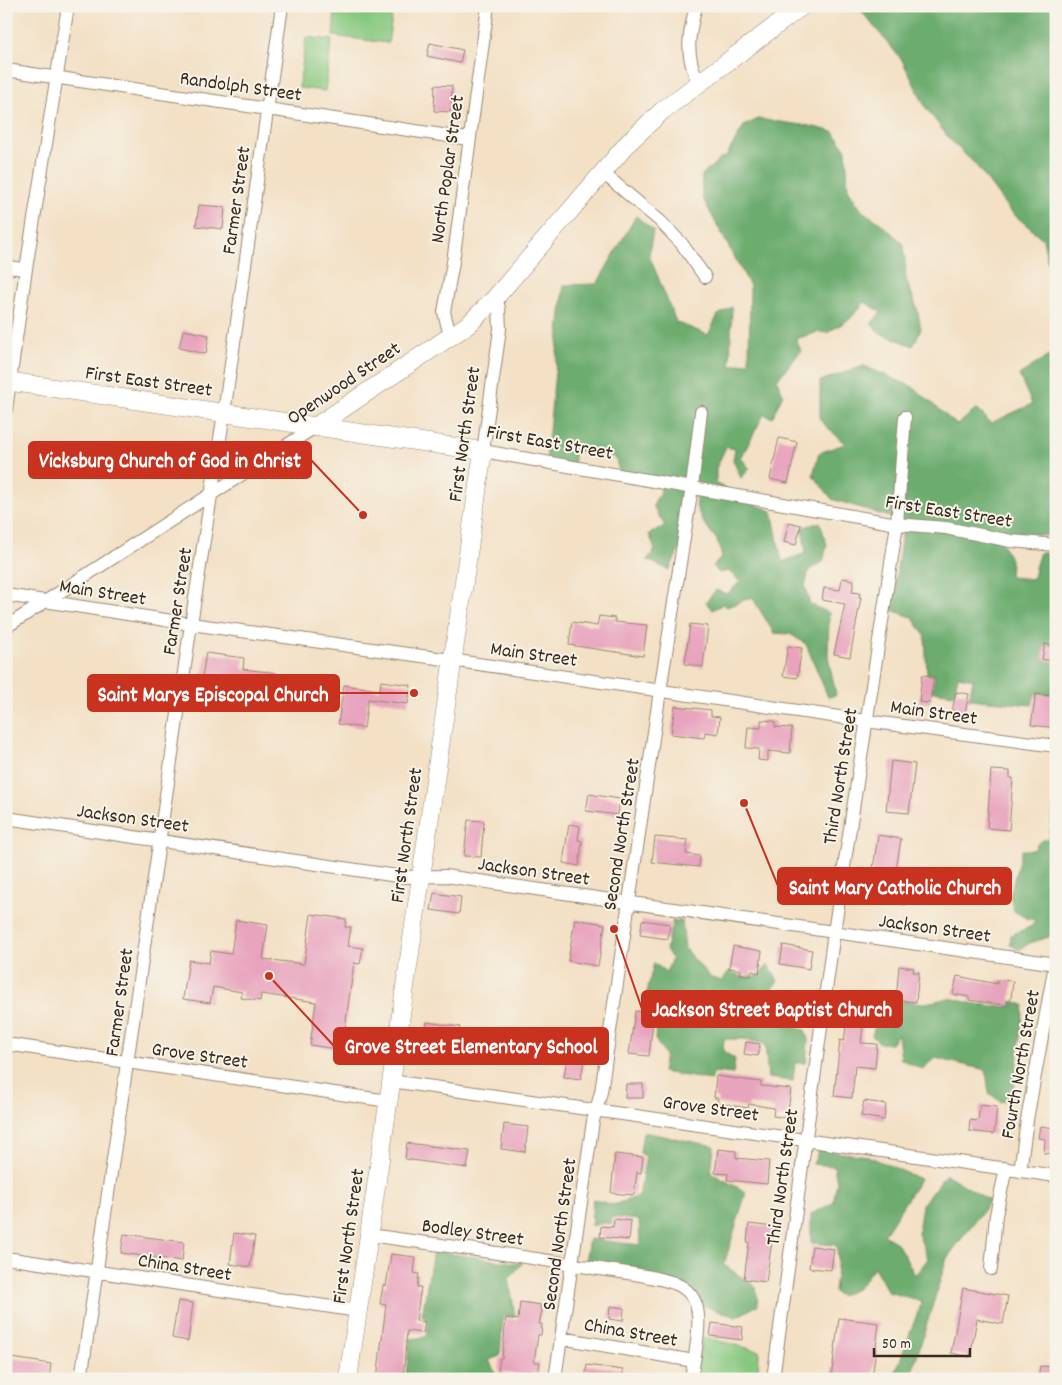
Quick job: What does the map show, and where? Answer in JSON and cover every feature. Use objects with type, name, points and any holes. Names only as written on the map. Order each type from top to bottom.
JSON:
[{"type":"street","points":[[6,409],[8,381],[68,6]]},
{"type":"street","name":"Farmer Street","points":[[81,1379],[191,624],[224,413],[282,6]]},
{"type":"street","name":"North Poplar Street","points":[[450,336],[444,312],[453,262],[488,6]]},
{"type":"street","points":[[696,6],[688,42],[692,70],[698,84]]},
{"type":"street","name":"Openwood Street","points":[[6,627],[316,427],[469,324],[496,297],[629,142],[646,125],[802,6]]},
{"type":"street","name":"Randolph Street","points":[[6,70],[469,139]]},
{"type":"street","points":[[603,173],[660,221],[682,244],[705,277]]},
{"type":"street","points":[[6,267],[26,269]]},
{"type":"street","name":"First North Street","points":[[348,1379],[500,329],[499,308],[496,297]]},
{"type":"street","name":"First East Street","points":[[8,381],[482,451],[897,524],[946,528],[1011,542],[1056,545]]},
{"type":"street","name":"Second North Street","points":[[555,1379],[593,1121],[601,1092],[628,902],[692,487],[700,412]]},
{"type":"street","name":"Third North Street","points":[[773,1379],[834,932],[897,524],[905,417]]},
{"type":"street","name":"Main Street","points":[[6,595],[191,624],[866,721],[1056,746]]},
{"type":"street","name":"Jackson Street","points":[[6,818],[404,877],[445,876],[1055,964]]},
{"type":"street","name":"Fourth North Street","points":[[1020,1171],[1027,1120],[1055,964]]},
{"type":"street","name":"Grove Street","points":[[6,1044],[388,1101]]},
{"type":"street","name":"Grove Street","points":[[391,1082],[596,1109],[1056,1176]]},
{"type":"street","name":"Fourth North Street","points":[[991,1268],[996,1215],[1006,1168]]},
{"type":"street","name":"Bodley Street","points":[[369,1235],[573,1265],[674,1283],[686,1289],[695,1300],[697,1310],[698,1326],[691,1379]]},
{"type":"street","name":"China Street","points":[[6,1258],[358,1311]]},
{"type":"street","name":"China Street","points":[[561,1338],[694,1361]]},
{"type":"green space","points":[[857,6],[886,6],[889,10],[892,6],[1056,6],[1056,292],[1053,290],[1043,239],[1010,211],[975,164],[951,141],[926,108],[902,60]]},
{"type":"green space","points":[[335,11],[392,17],[388,43],[333,36]]},
{"type":"green space","points":[[306,37],[332,40],[325,91],[299,88]]},
{"type":"green space","points":[[758,119],[810,126],[834,132],[846,150],[848,189],[862,211],[879,222],[904,244],[906,279],[917,308],[921,329],[913,346],[880,333],[871,324],[881,312],[865,302],[851,318],[827,333],[818,332],[796,339],[801,351],[777,380],[783,394],[772,418],[764,414],[741,458],[750,469],[741,478],[733,460],[735,449],[726,447],[716,468],[716,483],[751,503],[772,511],[782,562],[806,553],[802,528],[820,522],[827,545],[823,562],[809,570],[805,586],[810,604],[829,613],[828,656],[836,695],[828,697],[806,644],[790,634],[774,633],[752,597],[727,607],[723,604],[712,610],[706,602],[716,590],[727,594],[740,582],[729,571],[719,573],[713,566],[722,557],[717,540],[703,522],[697,509],[693,477],[679,478],[688,518],[685,538],[669,570],[647,560],[655,550],[649,534],[665,526],[653,506],[661,489],[656,475],[631,484],[620,474],[615,457],[574,450],[574,467],[546,460],[564,285],[597,284],[636,216],[653,230],[649,255],[676,322],[708,335],[718,315],[732,307],[730,366],[749,362],[750,286],[702,197],[702,175],[721,158],[725,158],[744,126]]},
{"type":"green space","points":[[1056,351],[1056,537],[993,528],[999,538],[912,524],[832,499],[813,475],[819,453],[845,444],[820,420],[820,381],[864,366],[913,387],[957,425],[977,409],[991,423],[1032,404],[1019,375]]},
{"type":"green space","points":[[913,526],[1001,540],[1011,561],[1010,577],[1033,579],[1040,552],[1053,555],[1056,553],[1056,646],[1045,644],[1042,659],[1056,663],[1056,695],[1035,693],[1032,705],[969,699],[973,679],[958,676],[954,694],[932,691],[935,676],[927,674],[925,636],[912,617],[891,610],[902,534]]},
{"type":"green space","points":[[1054,806],[1056,806],[1056,926],[1049,937],[1030,943],[1019,950],[1010,944],[1011,935],[1032,926],[1035,920],[1026,918],[1014,911],[1010,895],[1022,850],[1034,850],[1040,842],[1049,839]]},
{"type":"green space","points":[[673,920],[682,921],[685,949],[711,978],[722,981],[729,971],[742,977],[759,976],[768,965],[778,981],[772,991],[756,993],[750,1006],[777,1024],[805,1030],[808,1040],[806,1063],[795,1063],[793,1081],[768,1078],[765,1044],[744,1039],[724,1039],[723,1051],[735,1059],[733,1074],[714,1072],[711,1080],[662,1072],[665,1055],[655,1039],[658,1012],[643,1009],[654,963],[666,972],[672,959],[666,949]]},
{"type":"green space","points":[[950,998],[974,1004],[1011,1007],[1012,1001],[1024,1005],[1013,1098],[1001,1102],[989,1093],[986,1070],[935,1058],[922,1069],[901,1059],[898,1034],[891,1044],[880,1043],[872,1036],[877,1019],[886,1014],[888,1000],[926,1003]]},
{"type":"green space","points":[[643,1132],[714,1146],[711,1173],[746,1192],[724,1265],[756,1287],[758,1305],[736,1317],[704,1306],[697,1293],[585,1261],[589,1239],[640,1245],[639,1220],[612,1217],[611,1224],[604,1223],[591,1226],[593,1199],[613,1205],[639,1196],[646,1156],[640,1153]]},
{"type":"green space","points":[[819,1150],[868,1156],[920,1179],[884,1235],[897,1243],[915,1275],[928,1259],[918,1233],[922,1205],[946,1174],[990,1201],[947,1258],[910,1379],[893,1379],[922,1301],[888,1292],[874,1267],[858,1288],[840,1296],[834,1292],[837,1262],[836,1245],[811,1243],[811,1214],[833,1203],[837,1183],[834,1166],[813,1164]]},
{"type":"green space","points":[[433,1251],[522,1264],[509,1278],[515,1316],[503,1316],[500,1356],[489,1360],[498,1379],[413,1379],[406,1375],[410,1339],[426,1337],[429,1322],[422,1316]]},
{"type":"green space","points":[[703,1337],[759,1351],[758,1379],[694,1379]]},
{"type":"building","points":[[430,43],[463,50],[460,63],[427,56]]},
{"type":"building","points":[[435,85],[452,86],[451,112],[434,111]]},
{"type":"building","points":[[199,205],[225,207],[223,229],[196,226]]},
{"type":"building","points":[[183,330],[209,335],[206,354],[179,348]]},
{"type":"building","points":[[779,438],[797,442],[788,483],[770,479]]},
{"type":"building","points":[[789,522],[801,525],[796,545],[784,542]]},
{"type":"building","points":[[842,578],[854,580],[852,592],[860,593],[859,597],[861,597],[850,657],[834,654],[845,604],[822,600],[824,588],[840,590]]},
{"type":"building","points":[[599,616],[615,618],[615,622],[647,625],[643,656],[569,645],[572,622],[597,626]]},
{"type":"building","points":[[690,624],[708,626],[703,667],[685,664]]},
{"type":"building","points":[[1045,644],[1056,647],[1056,662],[1042,659]]},
{"type":"building","points":[[788,646],[802,648],[797,678],[783,676]]},
{"type":"building","points":[[206,653],[244,658],[243,669],[277,673],[272,707],[254,704],[256,691],[234,688],[235,682],[202,677]]},
{"type":"building","points":[[922,675],[934,676],[930,703],[919,702]]},
{"type":"building","points":[[381,681],[411,685],[408,704],[368,699],[364,728],[338,724],[344,685],[380,690]]},
{"type":"building","points":[[956,692],[969,694],[965,713],[952,711]]},
{"type":"building","points":[[1036,694],[1056,698],[1056,728],[1031,725]]},
{"type":"building","points":[[675,706],[711,710],[711,716],[720,717],[718,734],[705,732],[704,738],[671,734]]},
{"type":"building","points":[[761,720],[775,721],[775,727],[792,728],[790,753],[768,751],[768,761],[758,760],[759,749],[746,748],[748,727],[761,728]]},
{"type":"building","points":[[891,761],[915,764],[909,813],[886,811]]},
{"type":"building","points":[[991,770],[1010,771],[1010,778],[1013,778],[1009,830],[987,828]]},
{"type":"building","points":[[589,794],[620,799],[618,815],[586,811]]},
{"type":"building","points":[[468,820],[484,821],[481,857],[464,856]]},
{"type":"building","points":[[569,824],[580,826],[578,840],[582,841],[579,866],[563,863]]},
{"type":"building","points":[[878,835],[901,839],[896,870],[913,872],[909,900],[907,900],[906,905],[874,900],[876,883],[871,882]]},
{"type":"building","points":[[655,837],[688,840],[686,854],[700,856],[699,867],[652,862]]},
{"type":"building","points":[[434,893],[461,897],[459,914],[431,910]]},
{"type":"building","points":[[311,914],[346,919],[345,927],[351,927],[348,946],[363,948],[360,964],[354,963],[342,1050],[310,1045],[316,1002],[261,994],[260,1001],[241,998],[242,992],[213,987],[210,1003],[183,999],[189,960],[209,963],[211,951],[231,954],[236,920],[268,925],[263,959],[304,964]]},
{"type":"building","points":[[575,919],[605,924],[598,966],[568,961]]},
{"type":"building","points":[[642,920],[670,924],[668,939],[640,935]]},
{"type":"building","points":[[783,945],[812,950],[809,969],[780,964]]},
{"type":"building","points":[[733,946],[762,951],[759,973],[751,971],[751,976],[740,974],[741,970],[729,968]]},
{"type":"building","points":[[899,966],[914,968],[913,972],[919,972],[916,1002],[896,1000]]},
{"type":"building","points":[[957,976],[997,984],[997,980],[1013,981],[1010,1006],[969,1000],[969,997],[953,994]]},
{"type":"building","points":[[850,998],[885,1003],[884,1014],[865,1011],[861,1043],[877,1044],[875,1068],[855,1066],[852,1098],[834,1096],[840,1040],[844,1041]]},
{"type":"building","points":[[635,1011],[654,1013],[649,1056],[629,1054]]},
{"type":"building","points":[[427,1022],[460,1027],[458,1041],[425,1036]]},
{"type":"building","points":[[746,1042],[760,1044],[758,1056],[744,1054]]},
{"type":"building","points":[[568,1050],[585,1053],[581,1079],[564,1077]]},
{"type":"building","points":[[716,1076],[761,1082],[761,1086],[791,1089],[787,1118],[773,1116],[774,1108],[749,1104],[748,1108],[717,1103],[718,1098],[714,1098]]},
{"type":"building","points":[[626,1084],[643,1084],[643,1098],[625,1098]]},
{"type":"building","points":[[864,1101],[886,1104],[884,1120],[861,1116]]},
{"type":"building","points":[[980,1105],[997,1107],[994,1134],[969,1131],[970,1120],[978,1121]]},
{"type":"building","points":[[504,1124],[528,1127],[525,1152],[501,1149]]},
{"type":"building","points":[[1040,1126],[1056,1128],[1056,1154],[1044,1153],[1045,1139],[1038,1138]]},
{"type":"building","points":[[407,1143],[470,1151],[467,1168],[405,1159]]},
{"type":"building","points":[[718,1149],[736,1151],[736,1158],[769,1161],[767,1184],[727,1180],[728,1174],[715,1173]]},
{"type":"building","points":[[615,1154],[643,1157],[641,1173],[637,1172],[634,1195],[611,1193]]},
{"type":"building","points":[[614,1219],[631,1221],[629,1240],[600,1237],[601,1226],[613,1227]]},
{"type":"building","points":[[749,1224],[774,1227],[766,1282],[744,1279],[749,1242],[747,1242]]},
{"type":"building","points":[[234,1233],[255,1236],[250,1267],[230,1264]]},
{"type":"building","points":[[124,1234],[184,1242],[182,1261],[121,1253]]},
{"type":"building","points":[[812,1246],[834,1249],[831,1270],[809,1268]]},
{"type":"building","points":[[391,1254],[416,1257],[414,1273],[419,1274],[417,1287],[421,1287],[416,1321],[425,1322],[423,1333],[407,1331],[403,1379],[377,1379],[386,1305],[380,1304],[383,1285],[386,1286]]},
{"type":"building","points":[[963,1288],[1008,1296],[1003,1324],[977,1319],[970,1357],[951,1353]]},
{"type":"building","points":[[178,1301],[193,1303],[188,1341],[172,1338]]},
{"type":"building","points":[[520,1302],[541,1305],[540,1309],[542,1310],[539,1324],[542,1324],[541,1335],[538,1335],[534,1362],[540,1362],[538,1374],[533,1373],[532,1376],[498,1371],[500,1358],[502,1358],[506,1318],[518,1320]]},
{"type":"building","points":[[610,1306],[624,1308],[623,1321],[609,1319]]},
{"type":"building","points":[[839,1318],[879,1323],[872,1379],[831,1379]]},
{"type":"building","points":[[712,1323],[743,1327],[742,1340],[710,1336]]},
{"type":"building","points":[[12,1358],[51,1364],[49,1379],[10,1379]]},
{"type":"building","points":[[587,1365],[623,1370],[622,1379],[585,1379]]},
{"type":"building","points":[[1040,1366],[1056,1367],[1056,1379],[1038,1379]]},
{"type":"place","name":"Vicksburg Church of God in Christ","points":[[363,515]]},
{"type":"place","name":"Saint Marys Episcopal Church","points":[[414,693]]},
{"type":"place","name":"Saint Mary Catholic Church","points":[[744,803]]},
{"type":"place","name":"Jackson Street Baptist Church","points":[[614,929]]},
{"type":"place","name":"Grove Street Elementary School","points":[[269,976]]}]
